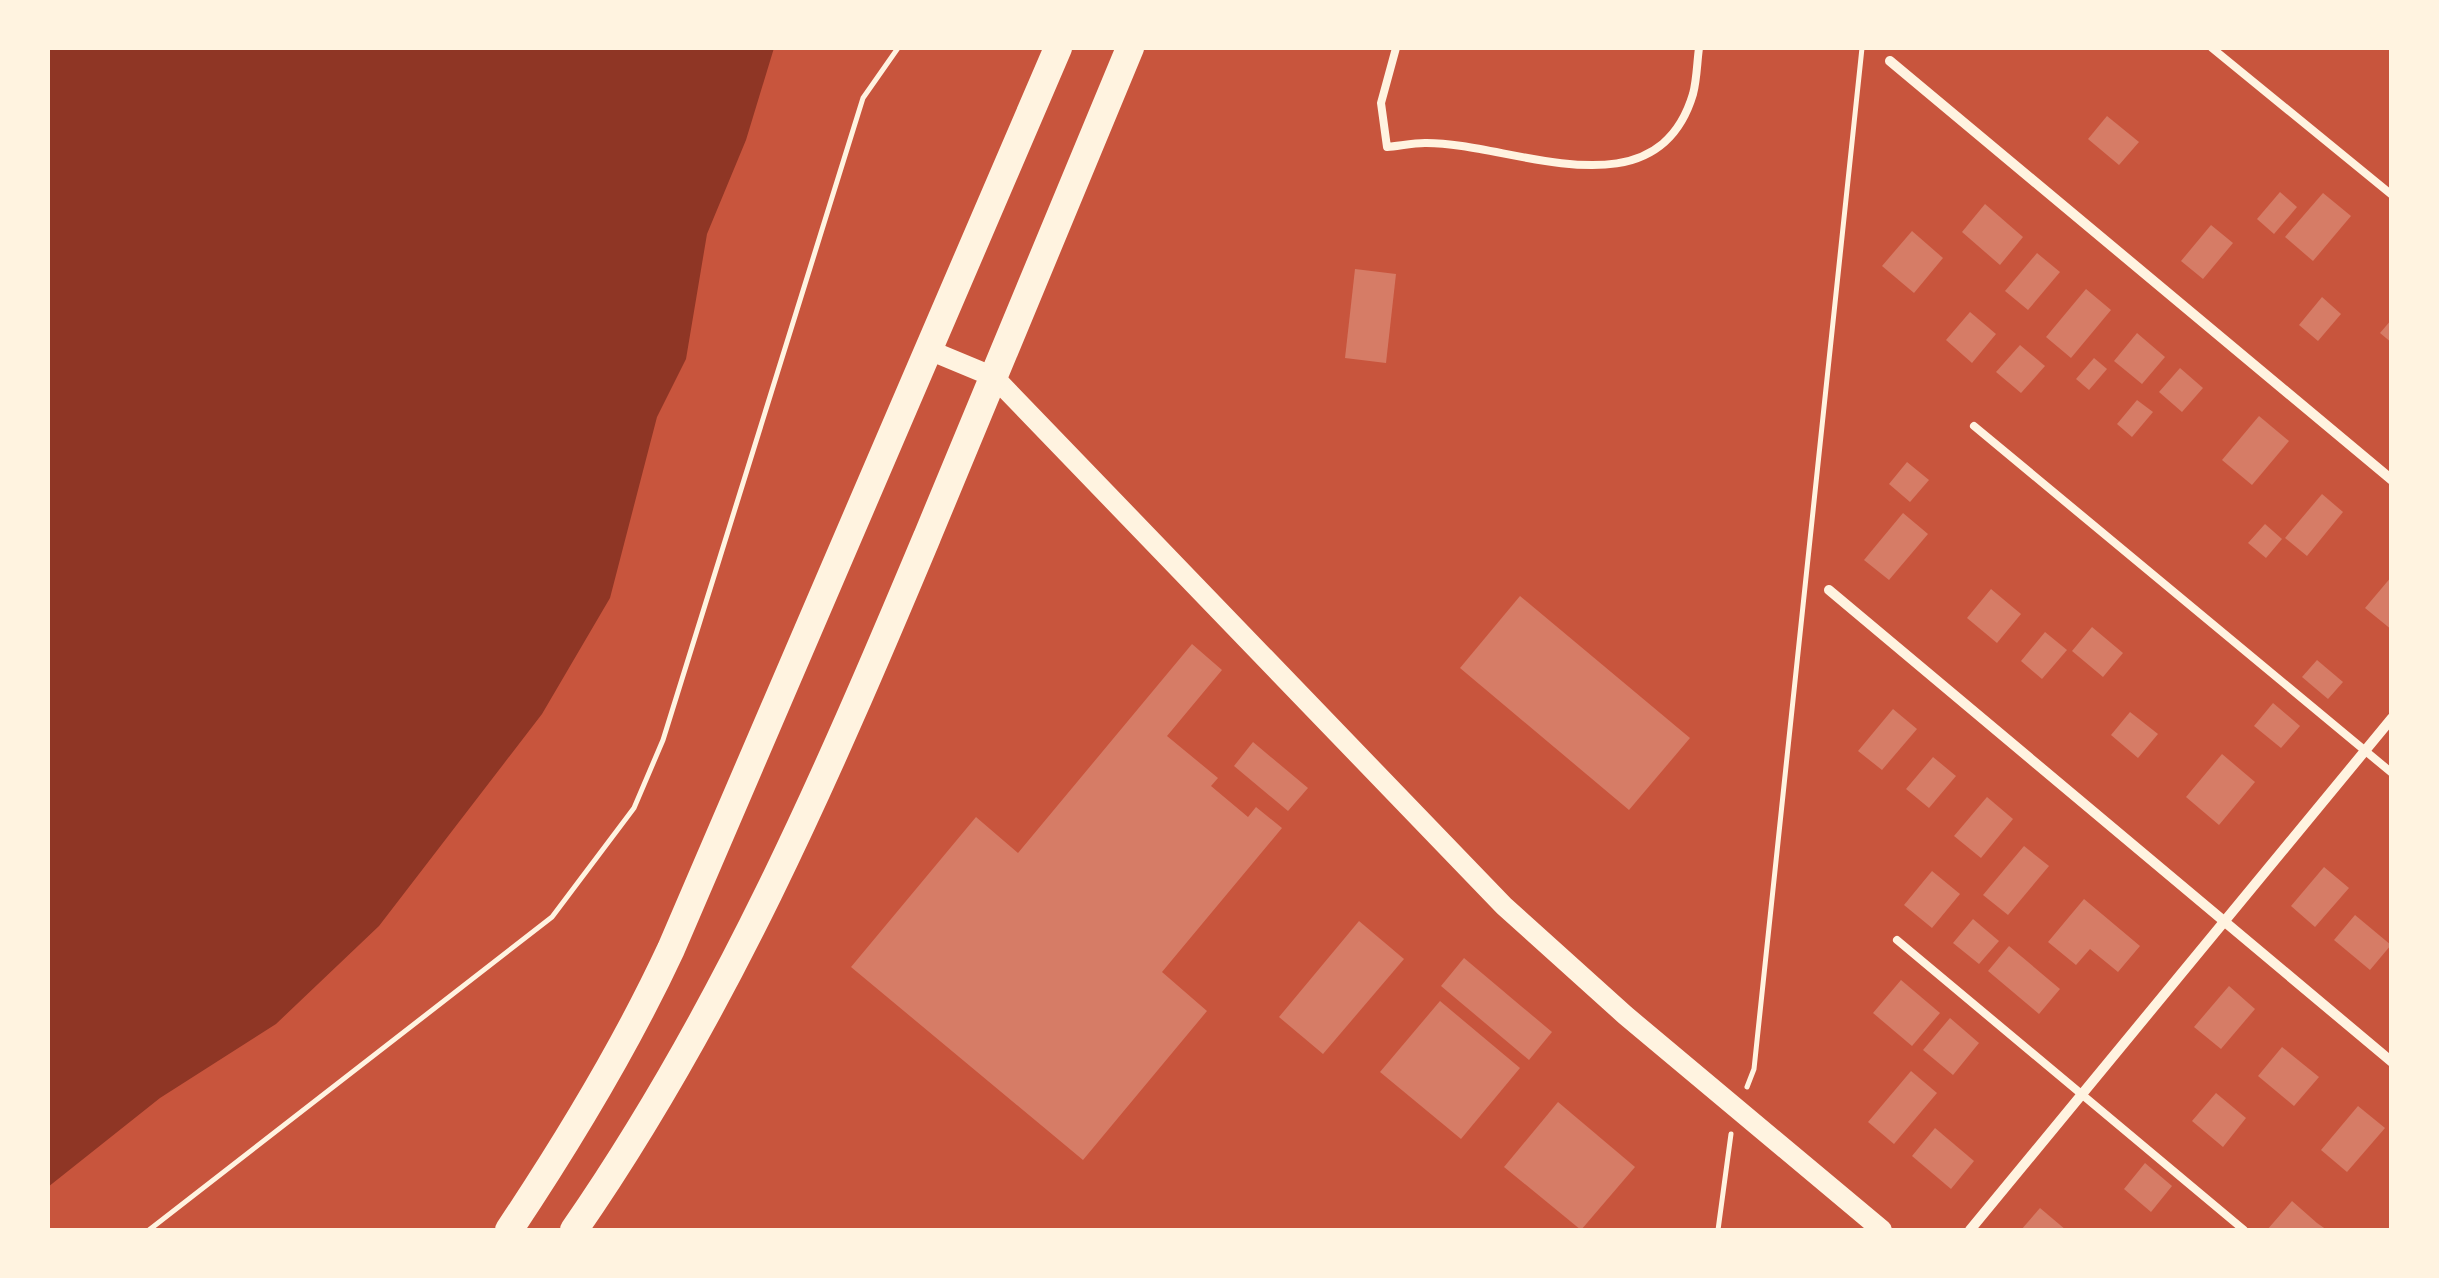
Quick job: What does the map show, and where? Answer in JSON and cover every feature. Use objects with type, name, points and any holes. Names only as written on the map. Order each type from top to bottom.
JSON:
[{"type":"highway","points":[[509,1230],[566,1144],[634,1028],[1058,48]]},
{"type":"highway","points":[[574,1230],[697,1038],[765,904],[860,698],[1130,48]]},
{"type":"main road","points":[[930,350],[994,377],[1504,906],[1735,1108],[1882,1230]]},
{"type":"street","points":[[1890,61],[2392,480]]},
{"type":"street","points":[[1829,590],[2392,1062]]},
{"type":"street","points":[[1970,1230],[2392,718]]},
{"type":"lane","points":[[1396,48],[1380,103],[1387,147],[1427,142],[1542,162],[1612,164],[1646,156],[1668,137],[1692,95],[1699,48]]},
{"type":"lane","points":[[2212,48],[2392,195]]},
{"type":"lane","points":[[1974,426],[2392,773]]},
{"type":"lane","points":[[1896,940],[2244,1230]]},
{"type":"path","points":[[149,1230],[552,917],[634,808],[664,740],[864,98],[898,48]]},
{"type":"path","points":[[1718,1230],[1735,1108],[1754,1069],[1862,48]]},
{"type":"shaded area","points":[[48,48],[774,48],[746,140],[707,234],[686,359],[657,417],[610,598],[542,714],[379,926],[276,1024],[160,1098],[48,1187]]},
{"type":"building","points":[[2107,116],[2139,142],[2119,165],[2088,139]]},
{"type":"building","points":[[2280,192],[2297,207],[2274,234],[2257,219]]},
{"type":"building","points":[[2323,193],[2351,216],[2313,261],[2285,237]]},
{"type":"building","points":[[1985,204],[2023,237],[2000,265],[1962,232]]},
{"type":"building","points":[[2211,225],[2233,243],[2203,279],[2181,261]]},
{"type":"building","points":[[1912,231],[1943,258],[1914,293],[1882,266]]},
{"type":"building","points":[[2037,253],[2060,272],[2028,310],[2005,291]]},
{"type":"building","points":[[1355,269],[1396,274],[1386,363],[1345,358]]},
{"type":"building","points":[[2086,289],[2111,310],[2071,358],[2046,337]]},
{"type":"building","points":[[2322,297],[2341,314],[2318,341],[2299,325]]},
{"type":"building","points":[[1970,312],[1996,334],[1972,363],[1946,340]]},
{"type":"building","points":[[2392,319],[2392,343],[2380,333]]},
{"type":"building","points":[[2137,333],[2165,357],[2142,384],[2114,361]]},
{"type":"building","points":[[2020,345],[2045,366],[2021,393],[1996,372]]},
{"type":"building","points":[[2094,358],[2107,369],[2089,390],[2076,379]]},
{"type":"building","points":[[2180,368],[2203,388],[2182,412],[2159,392]]},
{"type":"building","points":[[2137,400],[2153,412],[2132,437],[2117,424]]},
{"type":"building","points":[[2259,416],[2289,441],[2252,485],[2222,460]]},
{"type":"building","points":[[1907,462],[1929,480],[1910,502],[1889,484]]},
{"type":"building","points":[[2322,494],[2343,512],[2307,556],[2285,538]]},
{"type":"building","points":[[1903,513],[1928,534],[1889,580],[1864,560]]},
{"type":"building","points":[[2265,524],[2282,539],[2266,558],[2248,543]]},
{"type":"building","points":[[2392,576],[2392,630],[2365,608]]},
{"type":"building","points":[[1991,589],[2021,614],[1997,643],[1967,618]]},
{"type":"building","points":[[1520,596],[1690,738],[1629,810],[1460,668]]},
{"type":"building","points":[[2092,627],[2123,653],[2103,677],[2072,651]]},
{"type":"building","points":[[2045,632],[2067,650],[2042,679],[2021,661]]},
{"type":"building","points":[[1192,644],[1222,670],[1167,736],[1218,778],[1211,786],[1248,817],[1256,807],[1282,828],[1162,972],[1207,1011],[1083,1160],[851,967],[976,817],[1018,853]]},
{"type":"building","points":[[2317,660],[2343,682],[2328,699],[2302,677]]},
{"type":"building","points":[[2273,703],[2300,726],[2281,748],[2254,726]]},
{"type":"building","points":[[1893,709],[1917,729],[1882,770],[1858,751]]},
{"type":"building","points":[[2130,712],[2158,734],[2138,758],[2111,735]]},
{"type":"building","points":[[1253,742],[1308,788],[1288,811],[1234,766]]},
{"type":"building","points":[[2222,754],[2255,782],[2219,825],[2186,797]]},
{"type":"building","points":[[1933,757],[1956,776],[1929,808],[1906,789]]},
{"type":"building","points":[[1987,797],[2013,819],[1981,858],[1954,836]]},
{"type":"building","points":[[2024,846],[2049,866],[2008,915],[1983,895]]},
{"type":"building","points":[[2324,867],[2349,888],[2315,927],[2291,906]]},
{"type":"building","points":[[1932,871],[1960,894],[1932,928],[1904,905]]},
{"type":"building","points":[[2084,899],[2140,946],[2118,972],[2090,949],[2076,965],[2048,942]]},
{"type":"building","points":[[2355,915],[2391,945],[2370,970],[2334,940]]},
{"type":"building","points":[[1973,919],[1999,941],[1979,964],[1953,943]]},
{"type":"building","points":[[1359,921],[1404,959],[1323,1054],[1279,1017]]},
{"type":"building","points":[[2009,946],[2060,989],[2039,1014],[1988,971]]},
{"type":"building","points":[[1464,958],[1552,1032],[1529,1060],[1441,986]]},
{"type":"building","points":[[1901,980],[1940,1013],[1912,1046],[1873,1013]]},
{"type":"building","points":[[2229,986],[2255,1009],[2221,1049],[2194,1027]]},
{"type":"building","points":[[1440,1001],[1520,1068],[1461,1139],[1380,1072]]},
{"type":"building","points":[[1950,1018],[1979,1043],[1953,1075],[1923,1050]]},
{"type":"building","points":[[2282,1047],[2319,1077],[2294,1106],[2258,1076]]},
{"type":"building","points":[[1911,1071],[1937,1093],[1894,1144],[1868,1122]]},
{"type":"building","points":[[2216,1093],[2246,1118],[2223,1147],[2192,1121]]},
{"type":"building","points":[[1558,1102],[1635,1167],[1581,1230],[1504,1167]]},
{"type":"building","points":[[2358,1106],[2385,1128],[2347,1172],[2321,1150]]},
{"type":"building","points":[[1935,1128],[1974,1161],[1951,1189],[1912,1156]]},
{"type":"building","points":[[2145,1163],[2172,1186],[2151,1212],[2124,1189]]},
{"type":"building","points":[[2292,1201],[2317,1223],[2327,1230],[2267,1230]]},
{"type":"building","points":[[2040,1208],[2066,1230],[2021,1230]]}]
